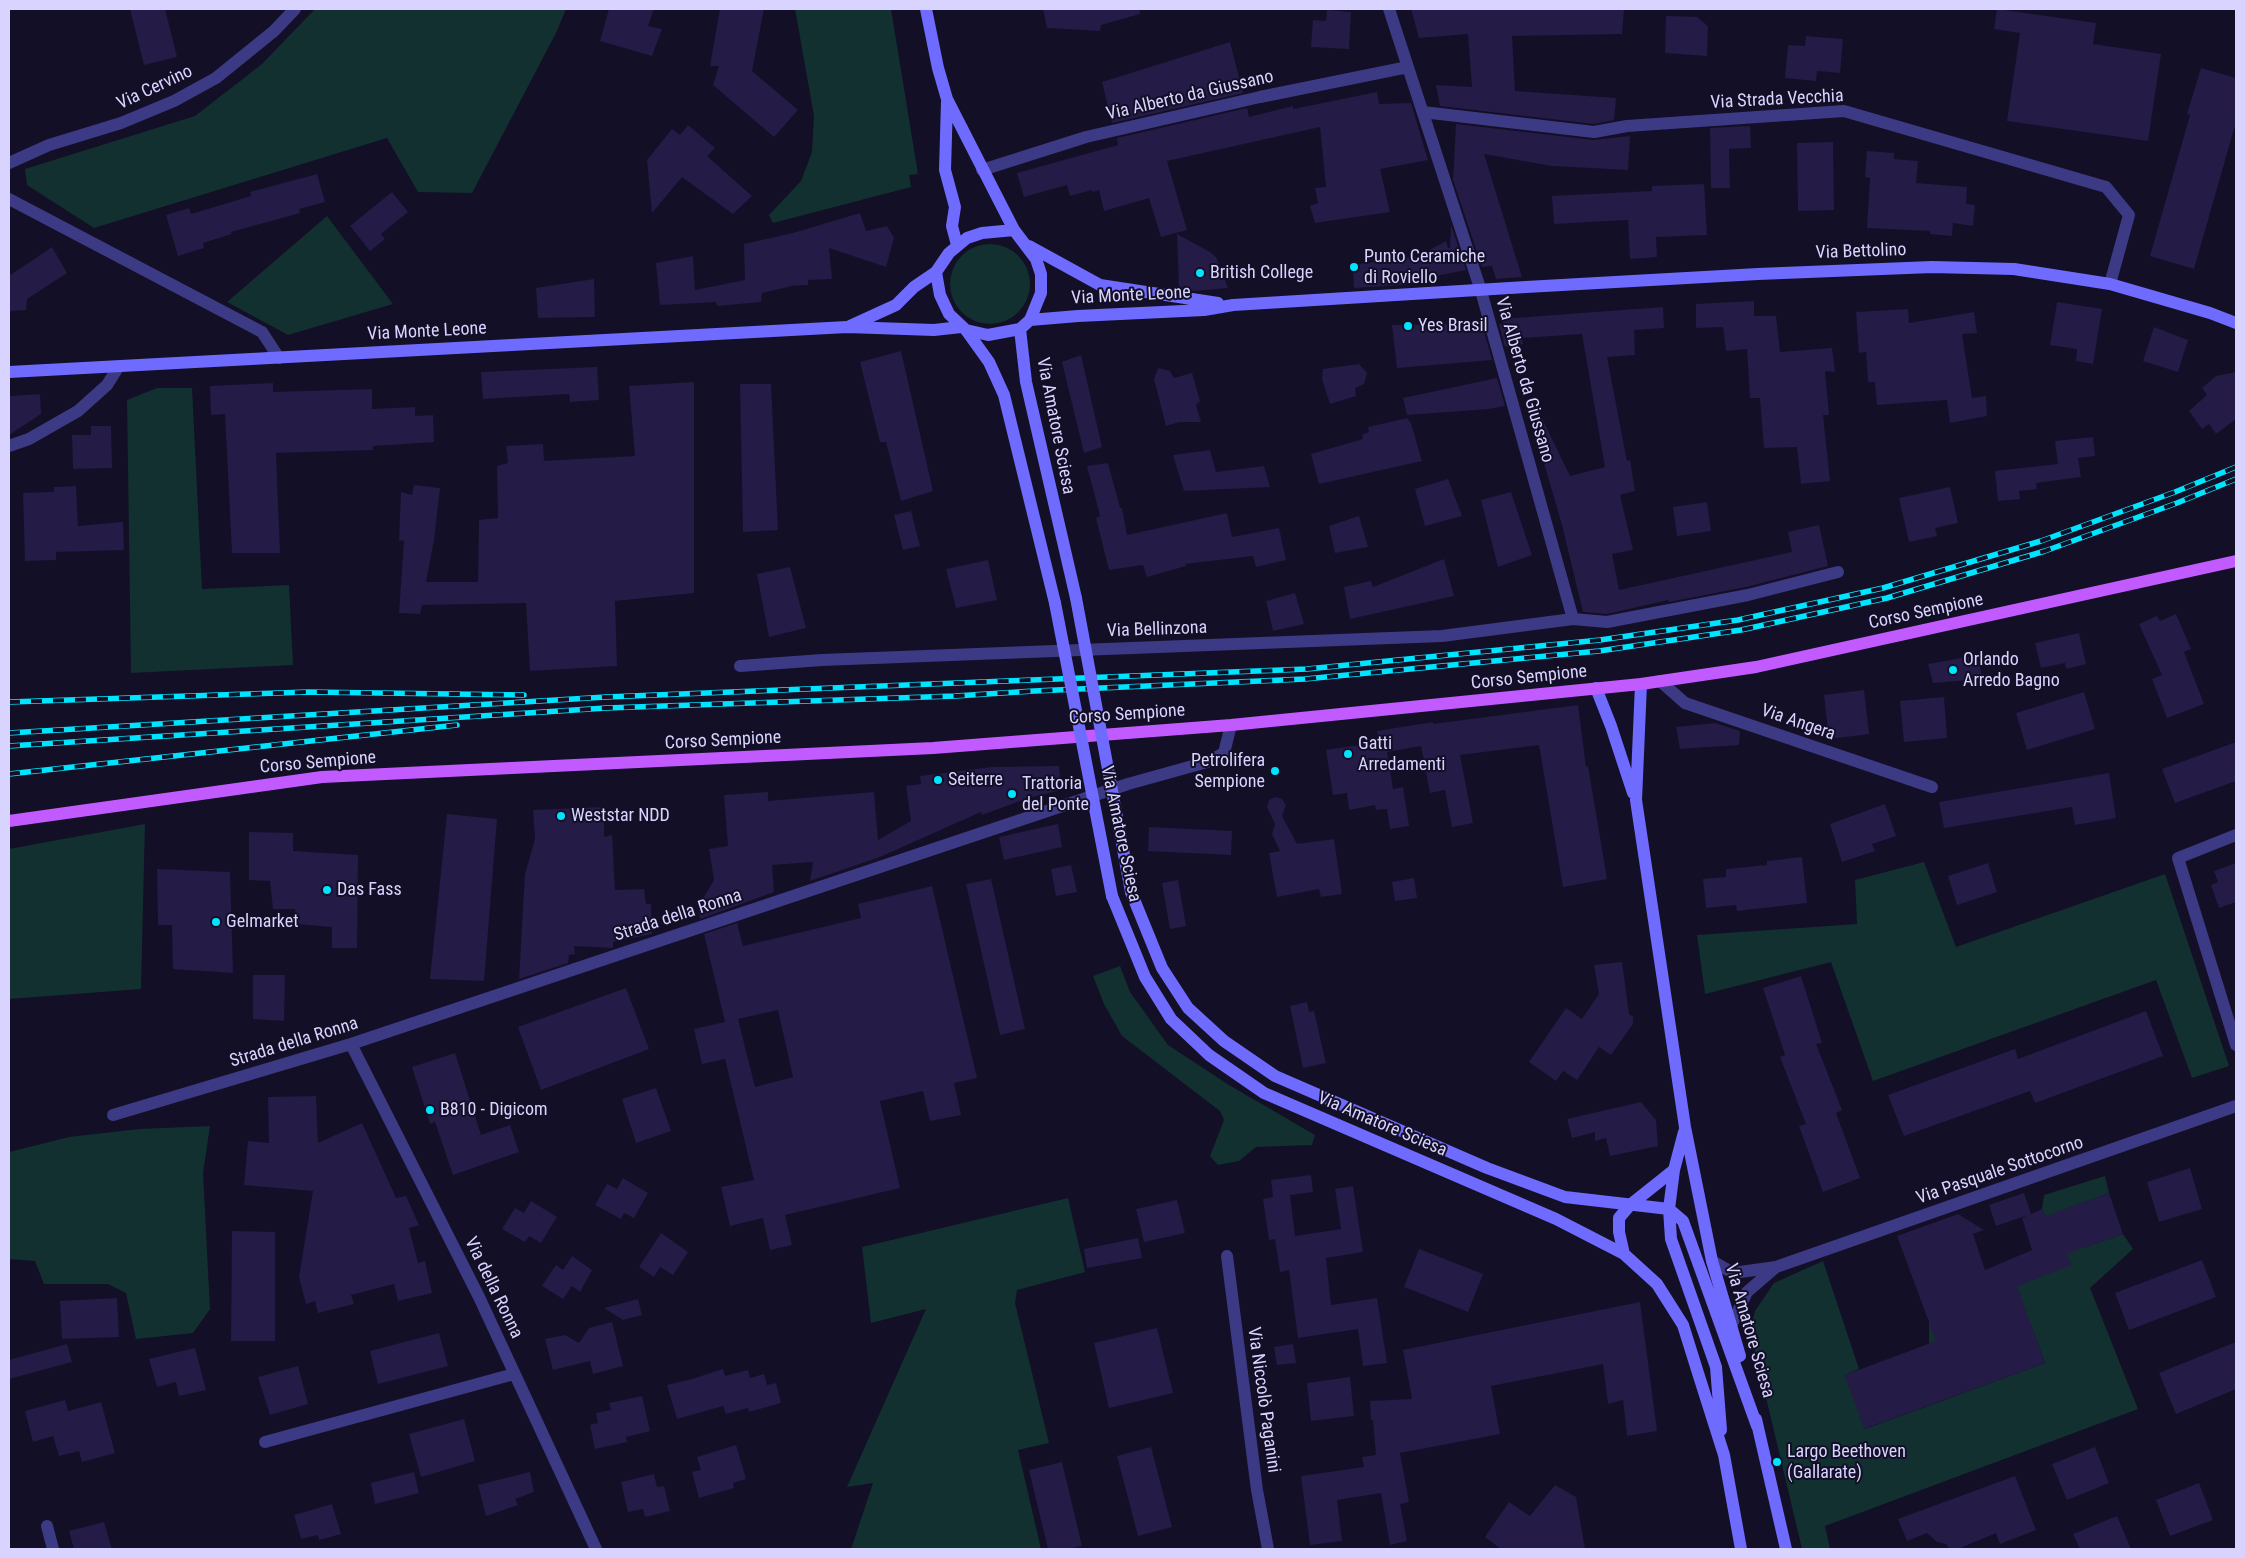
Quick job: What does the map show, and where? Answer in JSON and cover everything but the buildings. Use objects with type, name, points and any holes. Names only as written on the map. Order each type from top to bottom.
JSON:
[{"type":"main road","name":"Corso Sempione","points":[[9,821],[322,777],[933,748],[1231,725],[1641,684],[1756,667],[2236,561]]},
{"type":"street","name":"Via Cervino","points":[[9,163],[49,145],[122,123],[174,101],[216,78],[274,31],[295,9]]},
{"type":"street","points":[[926,9],[938,68],[948,99],[982,170],[1014,230],[1036,259],[1042,284],[1041,293],[1030,320],[1020,329],[988,335],[964,329],[944,305],[936,272],[957,245],[967,238],[982,233],[1014,230]]},
{"type":"street","name":"Via Alberto da Giussano","points":[[1389,9],[1481,290],[1573,619]]},
{"type":"street","name":"Via Alberto da Giussano","points":[[982,170],[1086,137],[1252,99],[1408,67]]},
{"type":"street","points":[[948,99],[944,170],[955,207],[952,226],[957,245]]},
{"type":"street","name":"Via Strada Vecchia","points":[[1422,112],[1594,132],[1627,126],[1844,111],[2106,187],[2129,215],[2110,284]]},
{"type":"street","points":[[9,199],[262,332],[279,358]]},
{"type":"street","name":"Via Monte Leone","points":[[1025,243],[1100,285],[1233,305]]},
{"type":"street","name":"Via Bettolino","points":[[1481,290],[1758,274],[1932,267],[2014,269],[2110,284],[2210,313],[2236,323]]},
{"type":"street","name":"Via Monte Leone","points":[[847,328],[896,305],[914,287],[936,272]]},
{"type":"street","name":"Via Monte Leone","points":[[1030,320],[1204,310],[1233,305],[1481,290]]},
{"type":"street","name":"Via Monte Leone","points":[[9,372],[847,328],[964,329]]},
{"type":"street","name":"Via Amatore Sciesa","points":[[964,329],[989,362],[1004,395],[1054,602],[1112,896],[1145,977],[1172,1019],[1209,1055],[1264,1093],[1556,1219],[1624,1254],[1657,1284],[1682,1325],[1724,1455]]},
{"type":"street","name":"Via Amatore Sciesa","points":[[1020,329],[1026,382],[1076,598],[1131,892],[1162,968],[1188,1008],[1224,1041],[1275,1076],[1488,1168],[1565,1196],[1669,1209],[1683,1221],[1757,1426]]},
{"type":"street","points":[[9,446],[29,439],[78,411],[107,385],[119,366]]},
{"type":"street","name":"Via Bellinzona","points":[[740,666],[822,660],[1442,636],[1573,619],[1608,622],[1748,595],[1838,572]]},
{"type":"street","name":"Via Angera","points":[[1660,681],[1685,703],[1932,787]]},
{"type":"street","name":"Via Amatore Sciesa","points":[[1636,800],[1641,684]]},
{"type":"street","name":"Via Amatore Sciesa","points":[[1596,688],[1636,800],[1685,1127],[1712,1262],[1732,1324],[1786,1549]]},
{"type":"street","name":"Strada della Ronna","points":[[113,1115],[351,1044],[1128,784],[1207,762],[1224,753],[1231,725]]},
{"type":"street","points":[[2236,835],[2178,858],[2236,1045]]},
{"type":"street","name":"Via della Ronna","points":[[351,1044],[479,1297],[596,1549]]},
{"type":"street","name":"Via Pasquale Sottocorno","points":[[1712,1262],[1733,1273],[1776,1267],[2236,1106]]},
{"type":"street","name":"Via Amatore Sciesa","points":[[1685,1127],[1674,1170],[1669,1209],[1671,1238],[1716,1368],[1724,1455],[1741,1549]]},
{"type":"street","points":[[1624,1254],[1619,1232],[1619,1218],[1630,1205],[1674,1170]]},
{"type":"street","name":"Via Niccolò Paganini","points":[[1227,1256],[1257,1490],[1268,1549]]},
{"type":"street","name":"Via Pasquale Sottocorno","points":[[1732,1324],[1747,1292],[1776,1267]]},
{"type":"street","points":[[264,1442],[514,1374]]},
{"type":"street","points":[[47,1526],[53,1549]]},
{"type":"green space","points":[[315,9],[566,9],[556,33],[472,193],[418,192],[387,138],[94,228],[27,185],[25,169],[195,116],[262,64]]},
{"type":"green space","points":[[795,9],[891,9],[918,174],[909,175],[911,187],[773,223],[769,215],[801,181],[812,152],[814,116]]},
{"type":"green space","points":[[327,216],[393,304],[288,335],[227,302]]},
{"type":"green space","points":[[990,244],[1005,247],[1018,256],[1027,269],[1030,284],[1027,299],[1018,312],[1005,321],[990,324],[975,321],[962,312],[953,299],[950,284],[953,269],[962,256],[975,247]]},
{"type":"green space","points":[[157,388],[192,388],[202,589],[289,585],[293,665],[131,673],[127,400]]},
{"type":"green space","points":[[145,824],[141,989],[9,999],[9,849]]},
{"type":"green space","points":[[1924,862],[1956,947],[2165,874],[2229,1066],[2192,1078],[2156,980],[1873,1081],[1831,962],[1705,994],[1697,935],[1857,924],[1855,880]]},
{"type":"green space","points":[[1120,966],[1130,992],[1168,1045],[1229,1085],[1315,1135],[1312,1145],[1256,1147],[1239,1161],[1218,1165],[1210,1156],[1224,1120],[1220,1111],[1122,1036],[1104,1004],[1093,976]]},
{"type":"green space","points":[[210,1126],[203,1173],[210,1309],[193,1333],[136,1339],[126,1293],[108,1284],[44,1284],[35,1261],[9,1259],[9,1152],[69,1137],[139,1129]]},
{"type":"green space","points":[[2105,1176],[2109,1193],[2069,1208],[2083,1248],[2123,1234],[2133,1249],[2090,1288],[2138,1409],[1825,1526],[1830,1549],[1802,1549],[1750,1330],[1755,1311],[1774,1283],[1823,1261],[1859,1369],[1845,1375],[1865,1429],[2045,1363],[2025,1309],[1929,1344],[1929,1320],[2071,1264],[2042,1209],[2044,1195]]},
{"type":"green space","points":[[1068,1198],[1085,1272],[1017,1290],[1015,1303],[1049,1443],[1018,1450],[1041,1549],[851,1549],[873,1483],[847,1487],[926,1309],[871,1323],[862,1247]]},
{"type":"railway","points":[[9,733],[606,697],[1307,669],[1600,640],[1738,620],[1883,588],[2041,541],[2175,492],[2236,467]]},
{"type":"railway","points":[[9,746],[606,708],[955,696],[1305,679],[1599,651],[1741,630],[1887,598],[2045,551],[2177,503],[2236,479]]},
{"type":"railway","points":[[9,702],[308,692],[524,695]]},
{"type":"railway","points":[[9,774],[457,725]]},
{"type":"place","name":"Punto Ceramiche di Roviello","points":[[1354,267]]},
{"type":"place","name":"British College","points":[[1200,273]]},
{"type":"place","name":"Yes Brasil","points":[[1408,326]]},
{"type":"place","name":"Orlando Arredo Bagno","points":[[1953,670]]},
{"type":"place","name":"Gatti Arredamenti","points":[[1348,754]]},
{"type":"place","name":"Petrolifera Sempione","points":[[1275,771]]},
{"type":"place","name":"Seiterre","points":[[938,780]]},
{"type":"place","name":"Trattoria del Ponte","points":[[1012,794]]},
{"type":"place","name":"Weststar NDD","points":[[561,816]]},
{"type":"place","name":"Das Fass","points":[[327,890]]},
{"type":"place","name":"Gelmarket","points":[[216,922]]},
{"type":"place","name":"B810 - Digicom","points":[[430,1110]]},
{"type":"place","name":"Largo Beethoven (Gallarate)","points":[[1777,1462]]}]
